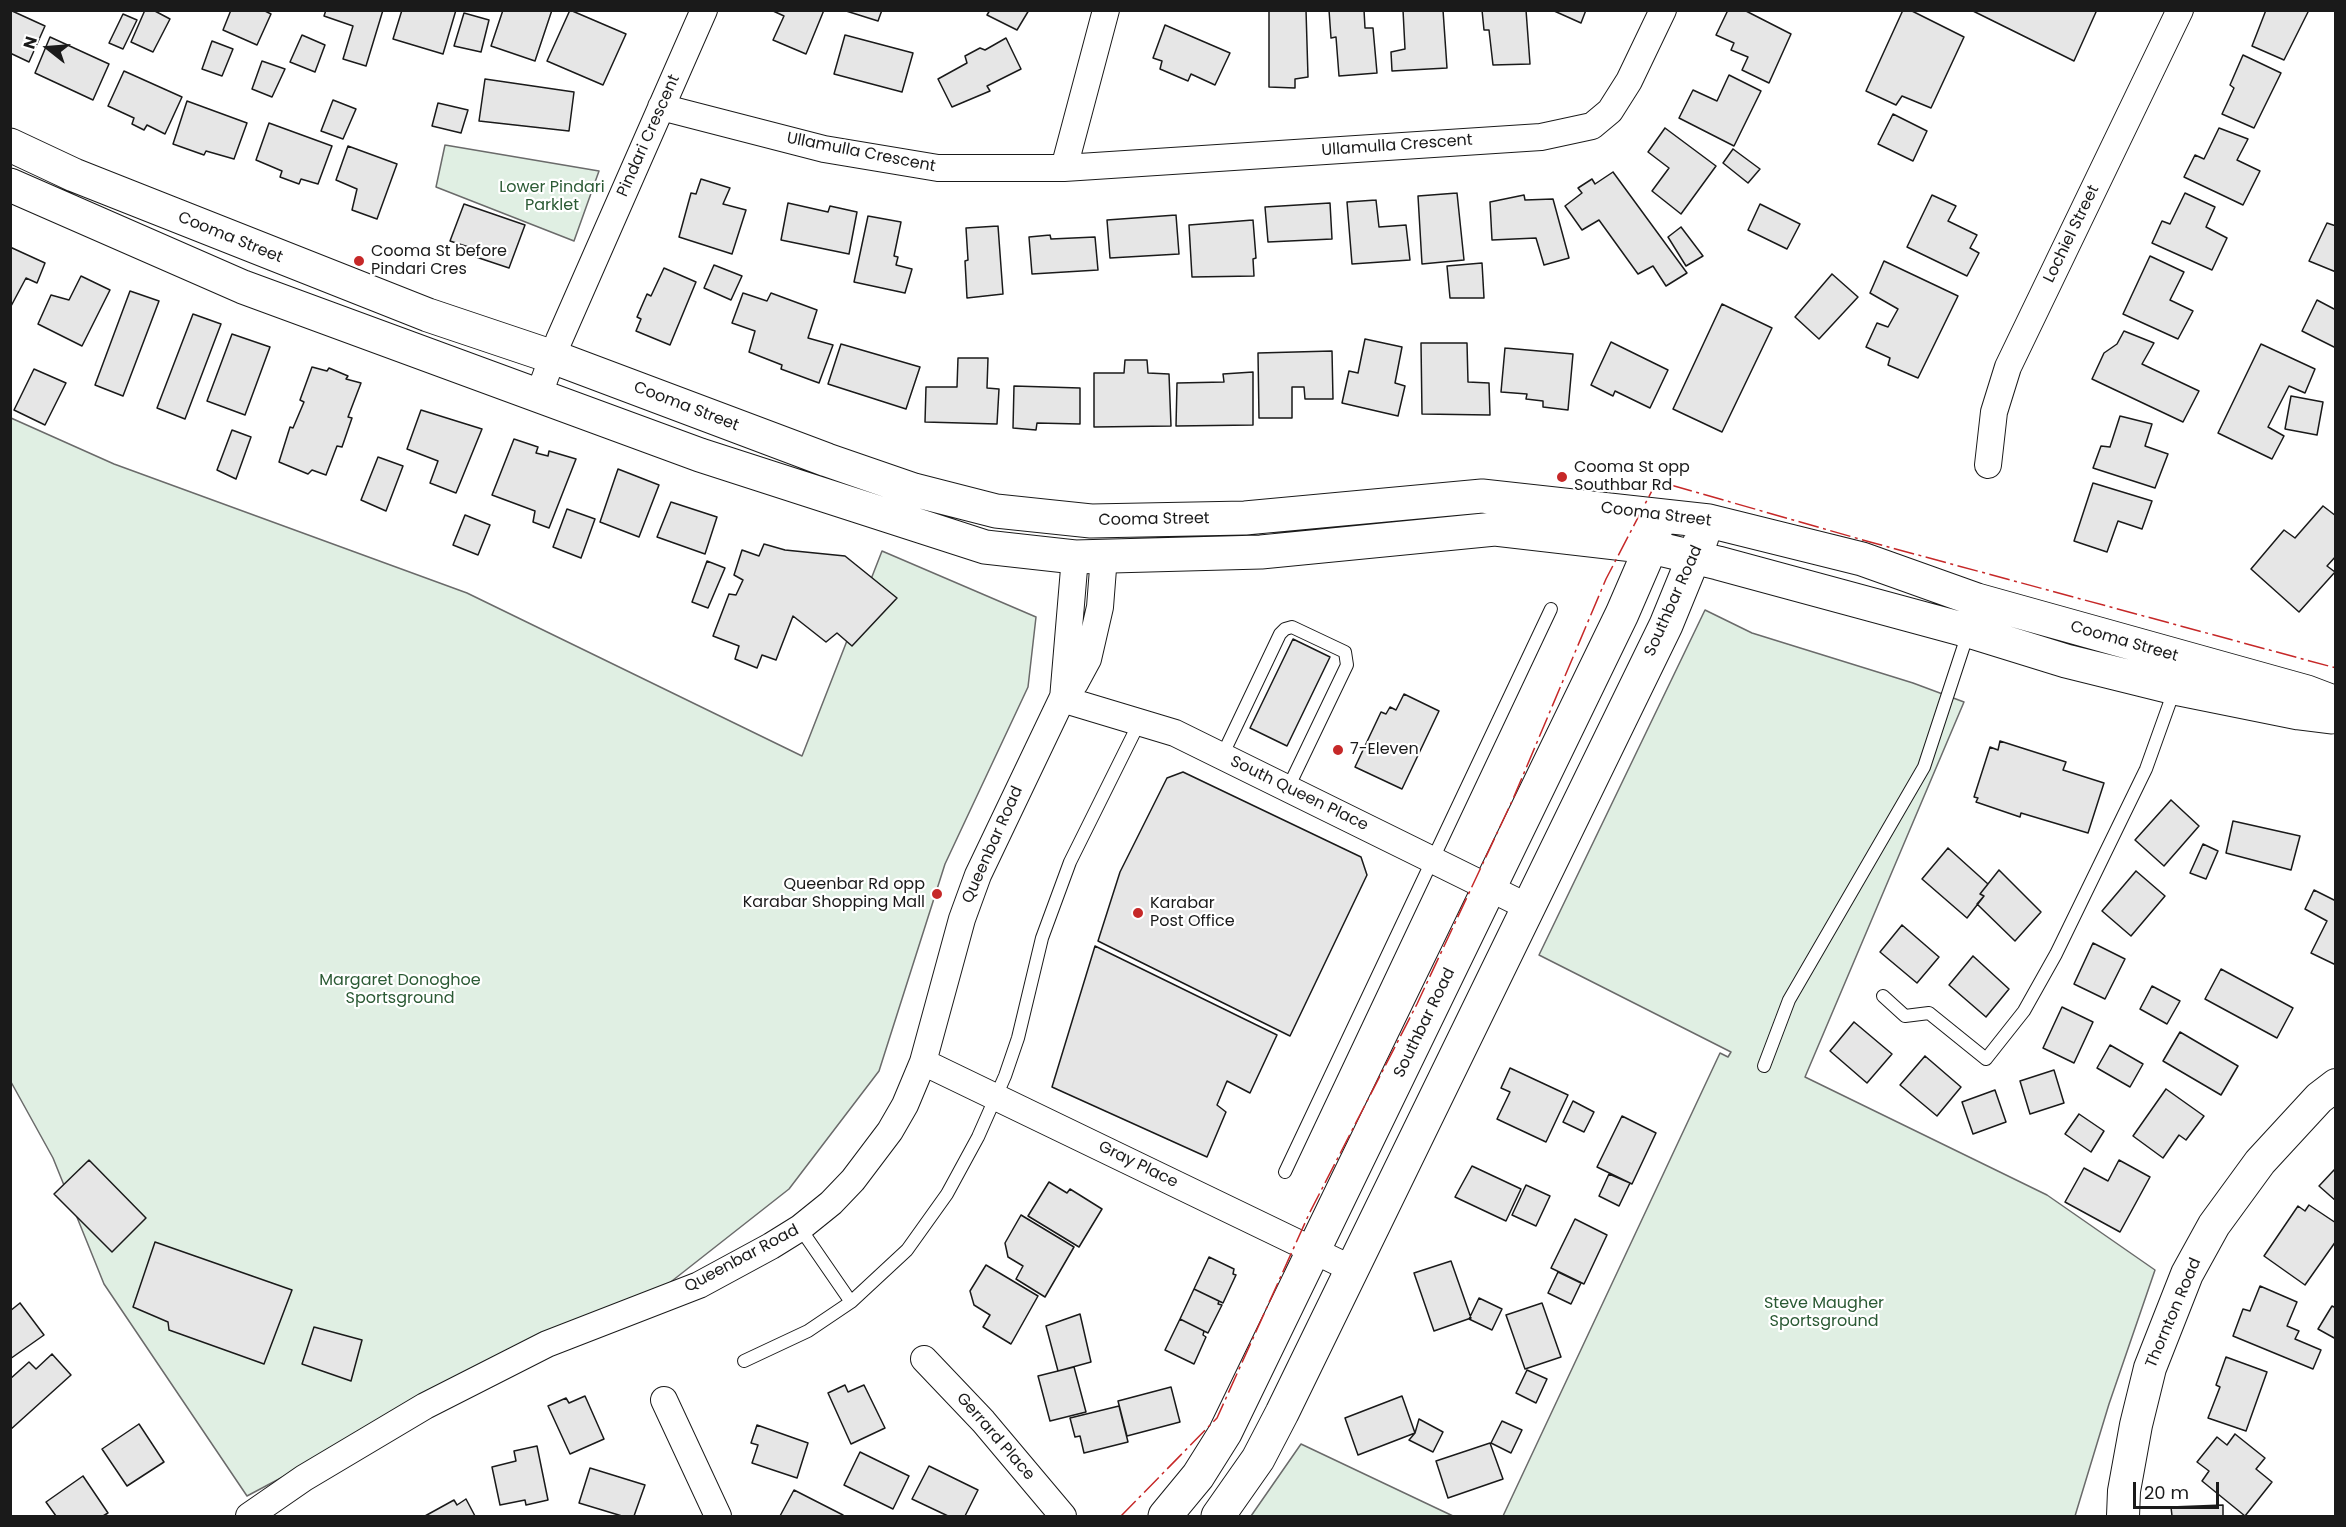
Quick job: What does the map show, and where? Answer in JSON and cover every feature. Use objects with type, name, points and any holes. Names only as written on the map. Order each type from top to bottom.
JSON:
[{"type":"main road","name":"Cooma Street","points":[[10,145],[74,175],[428,315],[553,357],[827,460],[914,489],[996,511],[1091,521],[1245,518],[1482,496],[1709,521],[1862,559],[2179,674],[2299,713],[2336,718]]},
{"type":"main road","name":"Cooma Street","points":[[10,185],[243,287],[700,455],[985,547],[1089,556],[1261,552],[1496,528],[1651,547],[1969,631],[2066,661],[2307,692],[2336,703]]},
{"type":"main road","name":"Southbar Road","points":[[1165,1516],[1198,1476],[1225,1433],[1316,1251],[1651,547],[1659,515]]},
{"type":"main road","points":[[1089,556],[1091,521]]},
{"type":"main road","name":"Southbar Road","points":[[1218,1516],[1263,1450],[1666,625],[1709,521]]},
{"type":"main road","points":[[1969,631],[1977,600]]},
{"type":"street","name":"Pindari Crescent","points":[[539,394],[704,10]]},
{"type":"street","points":[[1064,168],[1106,10]]},
{"type":"street","name":"Ullamulla Crescent","points":[[661,107],[824,149],[938,168],[1064,168],[1541,137],[1592,126],[1610,111],[1629,81],[1664,10]]},
{"type":"street","name":"Lochiel Street","points":[[1988,465],[1994,412],[2008,367],[2180,10]]},
{"type":"street","name":"Queenbar Road","points":[[249,1516],[314,1471],[425,1406],[547,1344],[699,1285],[800,1228],[831,1203],[872,1156],[905,1105],[923,1062],[962,919],[978,875],[1062,699],[1089,556]]},
{"type":"street","name":"South Queen Place","points":[[1062,699],[1140,720],[1175,733],[1528,907]]},
{"type":"street","name":"Gray Place","points":[[923,1062],[1352,1269]]},
{"type":"street","name":"Thornton Road","points":[[2123,1516],[2124,1491],[2136,1425],[2150,1368],[2187,1274],[2214,1225],[2260,1162],[2319,1098],[2336,1085]]},
{"type":"street","name":"Gerrard Place","points":[[924,1359],[983,1421],[1064,1516]]},
{"type":"street","points":[[664,1400],[718,1516]]},
{"type":"lane","points":[[1284,1172],[1434,860],[1551,609]]},
{"type":"lane","points":[[1222,756],[1280,634],[1285,628],[1292,627],[1345,652],[1347,665],[1288,788]]},
{"type":"lane","points":[[1764,1066],[1789,1000],[1924,767],[1969,631]]},
{"type":"lane","points":[[1883,996],[1905,1016],[1929,1013],[1986,1059],[2024,1011],[2056,954],[2146,769],[2179,674]]},
{"type":"lane","points":[[744,1361],[808,1331],[851,1302],[894,1263],[921,1233],[963,1166],[997,1098],[1018,1038],[1042,938],[1070,862],[1140,720]]},
{"type":"lane","points":[[800,1228],[851,1302]]},
{"type":"green space","name":"Lower Pindari Parklet","points":[[445,145],[599,171],[574,241],[436,187]]},
{"type":"green space","name":"Margaret Donoghoe Sportsground","points":[[11,418],[114,464],[467,593],[802,756],[882,551],[1036,617],[1028,687],[945,864],[879,1071],[789,1189],[635,1310],[443,1392],[247,1496],[104,1284],[53,1158],[11,1082]]},
{"type":"green space","name":"Steve Maugher Sportsground","points":[[1705,610],[1752,633],[1913,683],[1964,702],[1805,1077],[2047,1195],[2155,1270],[2109,1404],[2075,1516],[1503,1516],[1720,1053],[1728,1057],[1731,1052],[1539,955]]},
{"type":"green space","points":[[1301,1444],[1453,1516],[1251,1516]]},
{"type":"building","points":[[10,10],[45,26],[29,62],[10,53]]},
{"type":"building","points":[[145,10],[153,10],[170,19],[153,52],[131,42]]},
{"type":"building","points":[[231,10],[263,10],[271,14],[257,45],[223,30]]},
{"type":"building","points":[[326,10],[383,10],[366,66],[343,59],[353,26],[324,16]]},
{"type":"building","points":[[402,10],[456,10],[443,54],[393,39]]},
{"type":"building","points":[[503,10],[552,10],[535,61],[491,46]]},
{"type":"building","points":[[570,10],[626,34],[603,85],[547,61]]},
{"type":"building","points":[[771,10],[824,10],[806,54],[773,40],[784,16]]},
{"type":"building","points":[[843,10],[882,10],[878,21]]},
{"type":"building","points":[[990,10],[1029,10],[1017,30],[987,15]]},
{"type":"building","points":[[1269,10],[1306,10],[1308,77],[1295,79],[1295,88],[1269,87]]},
{"type":"building","points":[[1329,10],[1364,10],[1365,28],[1373,28],[1377,73],[1339,76],[1336,37],[1331,38]]},
{"type":"building","points":[[1403,10],[1443,10],[1447,68],[1392,71],[1391,52],[1405,49]]},
{"type":"building","points":[[1482,10],[1526,10],[1530,64],[1493,65],[1489,30],[1484,30]]},
{"type":"building","points":[[1552,10],[1586,10],[1581,23]]},
{"type":"building","points":[[1728,10],[1744,10],[1791,34],[1769,83],[1742,70],[1748,57],[1731,50],[1734,43],[1716,35]]},
{"type":"building","points":[[1903,10],[1910,10],[1964,37],[1931,108],[1902,96],[1896,105],[1866,91]]},
{"type":"building","points":[[1971,10],[2094,10],[2096,12],[2074,61]]},
{"type":"building","points":[[2266,10],[2309,10],[2284,60],[2252,46]]},
{"type":"building","points":[[464,13],[489,20],[481,52],[454,46]]},
{"type":"building","points":[[123,14],[137,20],[123,49],[109,43]]},
{"type":"building","points":[[1165,25],[1230,53],[1215,85],[1191,74],[1188,81],[1160,69],[1162,61],[1153,58]]},
{"type":"building","points":[[302,35],[325,45],[315,72],[290,62]]},
{"type":"building","points":[[845,35],[913,53],[902,92],[834,74]]},
{"type":"building","points":[[50,37],[109,64],[93,100],[35,73]]},
{"type":"building","points":[[1006,38],[1021,69],[987,86],[990,91],[952,107],[938,79],[967,63],[965,56],[980,48],[985,50]]},
{"type":"building","points":[[212,41],[233,49],[222,76],[202,69]]},
{"type":"building","points":[[2243,55],[2281,73],[2254,128],[2222,114],[2234,88],[2230,85]]},
{"type":"building","points":[[262,61],[285,69],[272,97],[252,89]]},
{"type":"building","points":[[124,71],[182,97],[165,134],[147,125],[144,130],[132,124],[134,118],[108,106]]},
{"type":"building","points":[[1729,75],[1761,91],[1734,146],[1679,118],[1693,90],[1717,101]]},
{"type":"building","points":[[485,79],[574,92],[569,131],[479,121]]},
{"type":"building","points":[[333,100],[356,109],[343,139],[321,131]]},
{"type":"building","points":[[187,101],[247,123],[234,159],[206,151],[204,155],[173,144]]},
{"type":"building","points":[[438,103],[468,110],[461,133],[432,126]]},
{"type":"building","points":[[1893,114],[1927,131],[1913,161],[1878,144]]},
{"type":"building","points":[[269,123],[332,146],[318,184],[301,179],[299,184],[280,177],[282,171],[256,160]]},
{"type":"building","points":[[1665,128],[1716,166],[1681,214],[1652,191],[1669,168],[1648,152]]},
{"type":"building","points":[[2219,128],[2248,139],[2237,160],[2260,171],[2243,205],[2184,177],[2195,155],[2204,159]]},
{"type":"building","points":[[348,146],[397,164],[377,219],[352,210],[357,189],[336,180]]},
{"type":"building","points":[[1733,149],[1760,169],[1748,183],[1723,163]]},
{"type":"building","points":[[1613,172],[1687,273],[1666,286],[1653,266],[1638,274],[1599,220],[1582,230],[1565,206],[1582,193],[1578,188],[1592,179],[1595,184]]},
{"type":"building","points":[[701,179],[730,188],[723,204],[746,210],[732,254],[679,237],[691,193],[696,194]]},
{"type":"building","points":[[1457,193],[1464,260],[1422,264],[1418,196]]},
{"type":"building","points":[[2185,193],[2215,207],[2206,227],[2227,238],[2212,270],[2152,243],[2162,221],[2170,224]]},
{"type":"building","points":[[1524,195],[1525,200],[1553,199],[1569,258],[1544,265],[1536,238],[1492,240],[1490,202]]},
{"type":"building","points":[[1932,195],[1956,206],[1948,221],[1977,235],[1970,248],[1979,253],[1967,276],[1907,247]]},
{"type":"building","points":[[1376,200],[1379,227],[1406,225],[1410,260],[1352,264],[1347,202]]},
{"type":"building","points":[[788,203],[828,212],[830,206],[857,212],[849,254],[781,240]]},
{"type":"building","points":[[1330,203],[1332,239],[1268,242],[1265,207]]},
{"type":"building","points":[[464,204],[525,225],[509,268],[476,257],[478,250],[450,241]]},
{"type":"building","points":[[1760,204],[1800,224],[1787,249],[1748,230]]},
{"type":"building","points":[[1176,215],[1179,254],[1110,258],[1107,220]]},
{"type":"building","points":[[868,216],[901,222],[894,256],[898,257],[896,265],[912,269],[905,293],[854,282]]},
{"type":"building","points":[[1253,220],[1256,258],[1253,259],[1254,276],[1192,277],[1189,225]]},
{"type":"building","points":[[2327,223],[2336,226],[2336,272],[2309,261]]},
{"type":"building","points":[[998,226],[1003,294],[967,298],[966,228]]},
{"type":"building","points":[[1681,227],[1703,256],[1686,266],[1668,237]]},
{"type":"building","points":[[1050,235],[1051,239],[1095,237],[1098,270],[1032,274],[1029,237]]},
{"type":"building","points":[[10,247],[45,263],[37,283],[26,278],[10,308]]},
{"type":"building","points":[[2150,256],[2184,272],[2170,300],[2193,311],[2178,339],[2123,314]]},
{"type":"building","points":[[1884,261],[1958,296],[1918,378],[1888,365],[1890,358],[1866,347],[1877,323],[1888,327],[1898,309],[1870,293]]},
{"type":"building","points":[[1482,263],[1484,298],[1450,298],[1447,266]]},
{"type":"building","points":[[714,265],[742,276],[731,300],[704,288]]},
{"type":"building","points":[[664,268],[696,282],[670,345],[636,331],[641,319],[637,317],[647,294],[651,296]]},
{"type":"building","points":[[1832,274],[1858,297],[1819,339],[1795,317]]},
{"type":"building","points":[[81,276],[110,290],[82,346],[38,324],[51,295],[69,300]]},
{"type":"building","points":[[130,291],[159,301],[123,396],[95,385]]},
{"type":"building","points":[[743,293],[767,301],[771,293],[817,310],[808,338],[833,345],[819,383],[781,369],[782,365],[749,352],[755,331],[732,323]]},
{"type":"building","points":[[2317,300],[2336,310],[2336,348],[2302,331]]},
{"type":"building","points":[[1722,304],[1772,328],[1722,432],[1673,409]]},
{"type":"building","points":[[193,314],[221,324],[185,419],[157,408]]},
{"type":"building","points":[[2124,331],[2154,343],[2142,364],[2199,391],[2183,422],[2092,379],[2104,353],[2117,344]]},
{"type":"building","points":[[232,334],[270,347],[245,415],[207,401]]},
{"type":"building","points":[[1365,339],[1402,347],[1395,383],[1405,386],[1398,416],[1342,403],[1349,371],[1358,373]]},
{"type":"building","points":[[1611,342],[1668,370],[1650,408],[1615,391],[1613,396],[1591,385]]},
{"type":"building","points":[[1421,343],[1467,343],[1468,382],[1489,383],[1490,415],[1422,414]]},
{"type":"building","points":[[841,344],[920,367],[906,409],[828,384]]},
{"type":"building","points":[[2261,344],[2315,369],[2305,393],[2289,386],[2268,427],[2284,436],[2272,459],[2218,433]]},
{"type":"building","points":[[1505,348],[1573,354],[1568,410],[1543,407],[1543,401],[1526,399],[1527,394],[1501,392]]},
{"type":"building","points":[[1332,351],[1333,399],[1305,399],[1304,387],[1292,387],[1292,418],[1259,418],[1258,353]]},
{"type":"building","points":[[958,358],[988,358],[987,388],[999,389],[997,424],[925,422],[926,387],[957,387]]},
{"type":"building","points":[[1125,360],[1147,360],[1148,373],[1169,374],[1171,426],[1094,427],[1094,373],[1124,373]]},
{"type":"building","points":[[312,367],[327,371],[329,368],[348,376],[346,379],[361,383],[348,417],[352,418],[342,447],[337,446],[326,475],[312,470],[308,474],[279,462],[290,427],[293,428],[304,402],[300,400]]},
{"type":"building","points":[[34,369],[66,383],[45,425],[14,410]]},
{"type":"building","points":[[1253,372],[1253,425],[1176,426],[1177,383],[1224,382],[1223,374]]},
{"type":"building","points":[[1014,386],[1080,388],[1080,424],[1037,423],[1036,430],[1013,428]]},
{"type":"building","points":[[2291,396],[2323,402],[2317,435],[2285,429]]},
{"type":"building","points":[[421,410],[482,429],[456,493],[430,483],[438,461],[407,449]]},
{"type":"building","points":[[2120,416],[2152,424],[2145,446],[2168,454],[2155,488],[2093,468],[2101,446],[2110,447]]},
{"type":"building","points":[[232,430],[251,437],[236,479],[217,470]]},
{"type":"building","points":[[514,439],[538,447],[536,453],[548,456],[549,451],[576,459],[549,528],[533,522],[535,511],[492,495]]},
{"type":"building","points":[[378,457],[403,466],[386,511],[361,500]]},
{"type":"building","points":[[618,469],[659,485],[639,537],[600,522]]},
{"type":"building","points":[[2093,483],[2152,501],[2142,529],[2118,521],[2107,552],[2074,541]]},
{"type":"building","points":[[671,502],[717,517],[705,554],[657,537]]},
{"type":"building","points":[[2323,506],[2336,516],[2336,556],[2327,566],[2335,572],[2299,612],[2251,569],[2284,530],[2295,538]]},
{"type":"building","points":[[567,509],[595,519],[581,558],[553,547]]},
{"type":"building","points":[[465,515],[490,525],[478,555],[453,545]]},
{"type":"building","points":[[764,544],[785,550],[845,556],[897,598],[852,646],[837,633],[826,642],[793,616],[776,660],[762,655],[757,668],[735,659],[739,646],[713,636],[729,594],[736,595],[743,580],[734,575],[742,550],[759,556]]},
{"type":"building","points":[[707,561],[725,568],[708,608],[692,602]]},
{"type":"building","points":[[1293,639],[1330,657],[1287,746],[1250,728]]},
{"type":"building","points":[[1404,694],[1439,711],[1402,789],[1355,767],[1381,712],[1386,714],[1390,707],[1396,710]]},
{"type":"building","points":[[2000,741],[2066,762],[2063,770],[2104,783],[2088,833],[2021,813],[2020,817],[1976,802],[1978,798],[1974,797],[1990,747],[1998,750]]},
{"type":"building","points":[[1183,772],[1361,857],[1367,875],[1290,1036],[1098,941],[1120,872],[1167,778]]},
{"type":"building","points":[[2171,800],[2199,826],[2164,866],[2135,840]]},
{"type":"building","points":[[2233,821],[2300,836],[2291,870],[2226,853]]},
{"type":"building","points":[[2203,844],[2218,851],[2206,879],[2190,873]]},
{"type":"building","points":[[1948,848],[1988,884],[1980,894],[1984,896],[1967,918],[1922,879]]},
{"type":"building","points":[[1999,870],[2041,912],[2015,941],[1977,904],[1984,896],[1980,894]]},
{"type":"building","points":[[2136,871],[2165,896],[2131,936],[2102,911]]},
{"type":"building","points":[[2314,890],[2336,901],[2336,965],[2311,953],[2327,921],[2305,909]]},
{"type":"building","points":[[1902,925],[1939,957],[1917,983],[1880,952]]},
{"type":"building","points":[[2093,943],[2125,959],[2105,999],[2074,984]]},
{"type":"building","points":[[1095,946],[1277,1035],[1250,1093],[1227,1081],[1217,1105],[1226,1112],[1207,1157],[1052,1087]]},
{"type":"building","points":[[1973,956],[2009,989],[1986,1017],[1949,985]]},
{"type":"building","points":[[2221,969],[2293,1008],[2277,1038],[2205,999]]},
{"type":"building","points":[[2152,986],[2180,1001],[2167,1024],[2140,1009]]},
{"type":"building","points":[[2062,1007],[2093,1022],[2074,1063],[2043,1048]]},
{"type":"building","points":[[1854,1022],[1892,1054],[1867,1083],[1830,1051]]},
{"type":"building","points":[[2180,1032],[2238,1066],[2221,1095],[2163,1061]]},
{"type":"building","points":[[2110,1045],[2143,1064],[2130,1087],[2097,1068]]},
{"type":"building","points":[[1925,1056],[1961,1087],[1937,1116],[1900,1085]]},
{"type":"building","points":[[1510,1068],[1568,1095],[1546,1142],[1497,1119],[1510,1092],[1501,1088]]},
{"type":"building","points":[[2054,1070],[2064,1103],[2030,1114],[2020,1081]]},
{"type":"building","points":[[2166,1089],[2204,1116],[2186,1140],[2179,1135],[2163,1158],[2133,1136]]},
{"type":"building","points":[[1995,1090],[2006,1122],[1973,1134],[1962,1102]]},
{"type":"building","points":[[1573,1101],[1594,1112],[1584,1132],[1563,1122]]},
{"type":"building","points":[[2079,1114],[2104,1131],[2091,1152],[2065,1134]]},
{"type":"building","points":[[1622,1116],[1656,1133],[1632,1184],[1597,1167]]},
{"type":"building","points":[[89,1160],[146,1218],[112,1252],[54,1194]]},
{"type":"building","points":[[2119,1160],[2150,1177],[2120,1232],[2065,1202],[2084,1168],[2108,1181]]},
{"type":"building","points":[[1472,1166],[1521,1189],[1506,1221],[1455,1197]]},
{"type":"building","points":[[2334,1170],[2336,1172],[2336,1201],[2319,1186]]},
{"type":"building","points":[[1609,1174],[1630,1183],[1619,1206],[1599,1196]]},
{"type":"building","points":[[1049,1182],[1067,1193],[1070,1189],[1102,1209],[1079,1247],[1028,1216]]},
{"type":"building","points":[[1526,1185],[1550,1196],[1536,1226],[1512,1215]]},
{"type":"building","points":[[2309,1205],[2336,1223],[2336,1241],[2305,1285],[2264,1256],[2298,1206],[2305,1211]]},
{"type":"building","points":[[1021,1215],[1074,1247],[1045,1297],[1016,1279],[1023,1266],[1008,1257],[1005,1243]]},
{"type":"building","points":[[1575,1219],[1607,1235],[1584,1284],[1551,1268]]},
{"type":"building","points":[[155,1242],[292,1290],[264,1364],[169,1330],[168,1322],[133,1307]]},
{"type":"building","points":[[1209,1257],[1234,1269],[1233,1274],[1236,1275],[1223,1303],[1194,1289]]},
{"type":"building","points":[[1451,1261],[1471,1318],[1434,1331],[1414,1273]]},
{"type":"building","points":[[986,1265],[1038,1296],[1011,1344],[983,1327],[990,1315],[974,1305],[970,1291]]},
{"type":"building","points":[[1558,1272],[1581,1283],[1571,1304],[1548,1293]]},
{"type":"building","points":[[2260,1286],[2297,1302],[2287,1326],[2299,1331],[2295,1339],[2321,1350],[2313,1369],[2233,1336],[2243,1309],[2250,1311]]},
{"type":"building","points":[[1194,1289],[1219,1301],[1218,1304],[1222,1305],[1208,1333],[1180,1319]]},
{"type":"building","points":[[1479,1298],[1502,1309],[1492,1330],[1469,1319]]},
{"type":"building","points":[[20,1303],[44,1335],[10,1359],[10,1311]]},
{"type":"building","points":[[1542,1303],[1561,1357],[1525,1369],[1506,1315]]},
{"type":"building","points":[[2332,1306],[2336,1308],[2336,1339],[2318,1329]]},
{"type":"building","points":[[1080,1314],[1091,1362],[1058,1371],[1046,1326]]},
{"type":"building","points":[[1180,1319],[1204,1331],[1203,1335],[1206,1337],[1194,1364],[1165,1350]]},
{"type":"building","points":[[314,1327],[362,1340],[351,1381],[302,1364]]},
{"type":"building","points":[[52,1354],[71,1375],[10,1430],[10,1379],[29,1362],[36,1369]]},
{"type":"building","points":[[2226,1357],[2267,1372],[2246,1431],[2208,1418],[2220,1387],[2216,1385]]},
{"type":"building","points":[[1074,1367],[1086,1412],[1050,1421],[1038,1376]]},
{"type":"building","points":[[1527,1370],[1547,1379],[1536,1403],[1516,1393]]},
{"type":"building","points":[[845,1385],[848,1392],[864,1385],[885,1428],[851,1444],[828,1393]]},
{"type":"building","points":[[1171,1387],[1180,1422],[1127,1436],[1118,1401]]},
{"type":"building","points":[[585,1396],[604,1439],[570,1454],[548,1406],[566,1398],[569,1403]]},
{"type":"building","points":[[1402,1396],[1415,1433],[1358,1455],[1345,1418]]},
{"type":"building","points":[[1119,1406],[1128,1442],[1084,1453],[1080,1436],[1075,1437],[1070,1418]]},
{"type":"building","points":[[1419,1419],[1443,1432],[1433,1452],[1409,1440],[1415,1433]]},
{"type":"building","points":[[1502,1421],[1522,1430],[1511,1453],[1491,1443]]},
{"type":"building","points":[[139,1424],[164,1462],[127,1486],[102,1449]]},
{"type":"building","points":[[757,1425],[808,1443],[797,1478],[752,1463],[758,1445],[751,1443]]},
{"type":"building","points":[[2235,1434],[2265,1458],[2256,1469],[2272,1482],[2245,1516],[2202,1481],[2209,1471],[2197,1462],[2217,1437],[2227,1445]]},
{"type":"building","points":[[1490,1443],[1503,1479],[1448,1498],[1436,1461]]},
{"type":"building","points":[[537,1446],[548,1500],[526,1505],[525,1500],[500,1505],[492,1467],[516,1461],[514,1451]]},
{"type":"building","points":[[860,1452],[909,1476],[893,1509],[844,1485]]},
{"type":"building","points":[[929,1466],[978,1490],[965,1516],[948,1516],[912,1499]]},
{"type":"building","points":[[590,1468],[645,1485],[634,1516],[622,1516],[579,1503]]},
{"type":"building","points":[[83,1476],[108,1513],[103,1516],[56,1516],[46,1502]]},
{"type":"building","points":[[794,1490],[843,1515],[780,1516]]},
{"type":"building","points":[[466,1499],[475,1516],[425,1516],[454,1500],[457,1505]]},
{"type":"building","points":[[2223,1505],[2223,1516],[2172,1516],[2171,1507]]},
{"type":"power","points":[[1121,1516],[1217,1418],[1309,1214],[1417,1004],[1513,799],[1606,579],[1657,481],[1870,542],[2336,668]]},
{"type":"place","name":"Cooma St before Pindari Cres","points":[[359,261]]},
{"type":"place","name":"Cooma St opp Southbar Rd","points":[[1562,477]]},
{"type":"place","name":"7-Eleven","points":[[1338,750]]},
{"type":"place","name":"Queenbar Rd opp Karabar Shopping Mall","points":[[937,894]]},
{"type":"place","name":"Karabar Post Office","points":[[1138,913]]}]
